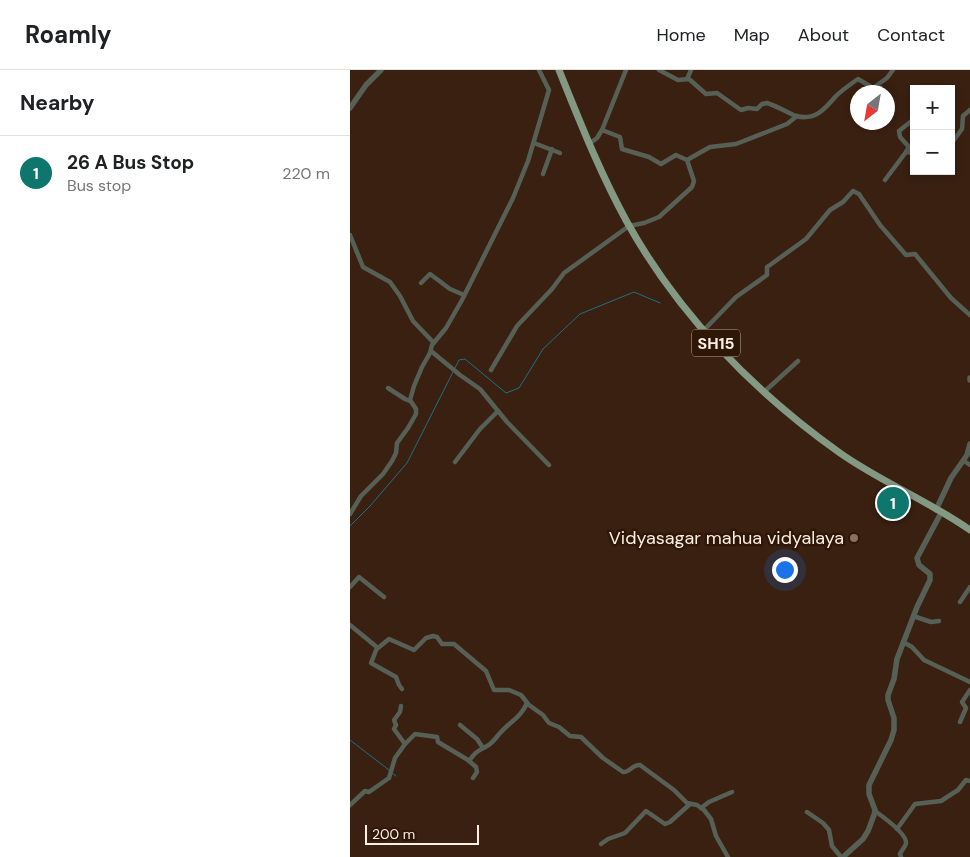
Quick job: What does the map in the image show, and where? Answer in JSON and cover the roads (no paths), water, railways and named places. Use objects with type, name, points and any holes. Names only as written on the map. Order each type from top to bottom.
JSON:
[{"type":"main road","name":"SH15","points":[[560,70],[601,172],[629,226],[673,292],[726,355],[791,416],[841,454],[970,530]]},
{"type":"street","points":[[350,108],[366,85],[381,70]]},
{"type":"street","points":[[410,401],[416,380],[431,351],[433,342],[446,328],[513,198],[534,142],[549,90],[539,70]]},
{"type":"street","points":[[589,144],[597,138],[602,130],[626,70]]},
{"type":"street","points":[[659,70],[678,80],[686,78],[693,81],[706,94],[717,93],[740,109],[757,109],[766,103],[797,116],[814,116],[820,113],[827,108],[837,95],[850,85]]},
{"type":"street","points":[[686,78],[690,70]]},
{"type":"street","points":[[878,85],[887,78],[893,70]]},
{"type":"street","points":[[850,85],[861,79],[866,85]]},
{"type":"street","points":[[955,139],[962,129],[963,116],[970,110]]},
{"type":"street","points":[[687,160],[710,147],[736,144],[787,124],[797,116]]},
{"type":"street","points":[[885,180],[909,147],[900,137],[899,131],[910,122]]},
{"type":"street","points":[[491,370],[517,326],[552,289],[562,275],[629,226],[644,223],[658,217],[693,186],[694,181],[687,160],[676,155],[661,164],[649,157],[622,149],[620,137],[602,130]]},
{"type":"street","points":[[534,142],[560,153]]},
{"type":"street","points":[[543,174],[552,149]]},
{"type":"street","points":[[906,152],[910,152]]},
{"type":"street","points":[[704,330],[736,297],[767,275],[767,268],[770,265],[806,239],[830,210],[843,202],[853,191],[859,194],[878,223],[906,255],[914,254],[952,298],[970,315]]},
{"type":"street","points":[[350,236],[363,267],[390,282],[400,296],[412,321],[433,342]]},
{"type":"street","points":[[420,283],[430,274],[448,287],[464,295]]},
{"type":"street","points":[[431,351],[480,389],[549,465]]},
{"type":"street","points":[[764,392],[798,361]]},
{"type":"street","points":[[350,514],[361,496],[384,474],[396,453],[397,443],[416,414],[416,409],[410,401],[405,400],[388,388]]},
{"type":"street","points":[[455,462],[480,429],[498,411]]},
{"type":"street","points":[[901,857],[900,854],[906,842],[897,829],[875,811],[869,794],[869,785],[894,733],[894,718],[888,695],[894,679],[897,659],[931,578],[928,572],[918,564],[917,558],[939,511],[951,478],[964,461],[970,444]]},
{"type":"street","points":[[964,461],[970,465]]},
{"type":"street","points":[[350,586],[360,577],[384,597]]},
{"type":"street","points":[[960,602],[970,587]]},
{"type":"street","points":[[914,616],[932,623],[939,622]]},
{"type":"street","points":[[350,625],[377,648]]},
{"type":"street","points":[[402,689],[398,685],[396,677],[371,663],[377,648],[389,639],[414,650],[426,638],[431,636],[435,636],[442,644],[454,644],[486,671],[494,690],[510,690],[521,695],[550,724],[559,727],[570,736],[580,736],[603,758],[623,772],[640,765],[690,804],[701,808],[711,820],[716,836],[728,857]]},
{"type":"street","points":[[903,642],[912,646],[924,660],[970,682]]},
{"type":"street","points":[[960,722],[966,708],[962,702],[970,690]]},
{"type":"street","points":[[470,761],[477,751],[490,745],[524,711],[527,703]]},
{"type":"street","points":[[401,706],[400,712],[394,720],[396,726],[394,729],[405,744]]},
{"type":"street","points":[[460,725],[477,739],[482,748]]},
{"type":"street","points":[[350,805],[365,791],[369,792],[389,778],[395,758],[415,734],[437,737],[438,742],[470,761],[477,768],[473,778]]},
{"type":"street","points":[[897,829],[915,804],[941,801],[958,790],[966,780],[970,781]]},
{"type":"street","points":[[701,808],[708,802],[732,792]]},
{"type":"street","points":[[601,844],[625,832],[646,811],[665,824],[670,822],[690,804]]},
{"type":"street","points":[[807,812],[823,823],[829,830],[832,846],[842,857],[865,836],[875,811]]},
{"type":"waterway","points":[[455,368],[459,360],[465,359],[506,393],[519,388],[543,349],[580,314],[634,292],[660,303]]},
{"type":"waterway","points":[[350,526],[407,463],[453,372]]},
{"type":"waterway","points":[[350,740],[389,770]]},
{"type":"waterway","points":[[392,773],[396,776]]},
{"type":"place","name":"26 A Bus Stop","points":[[893,503]]},
{"type":"place","name":"Vidyasagar mahua vidyalaya","points":[[854,538]]}]
